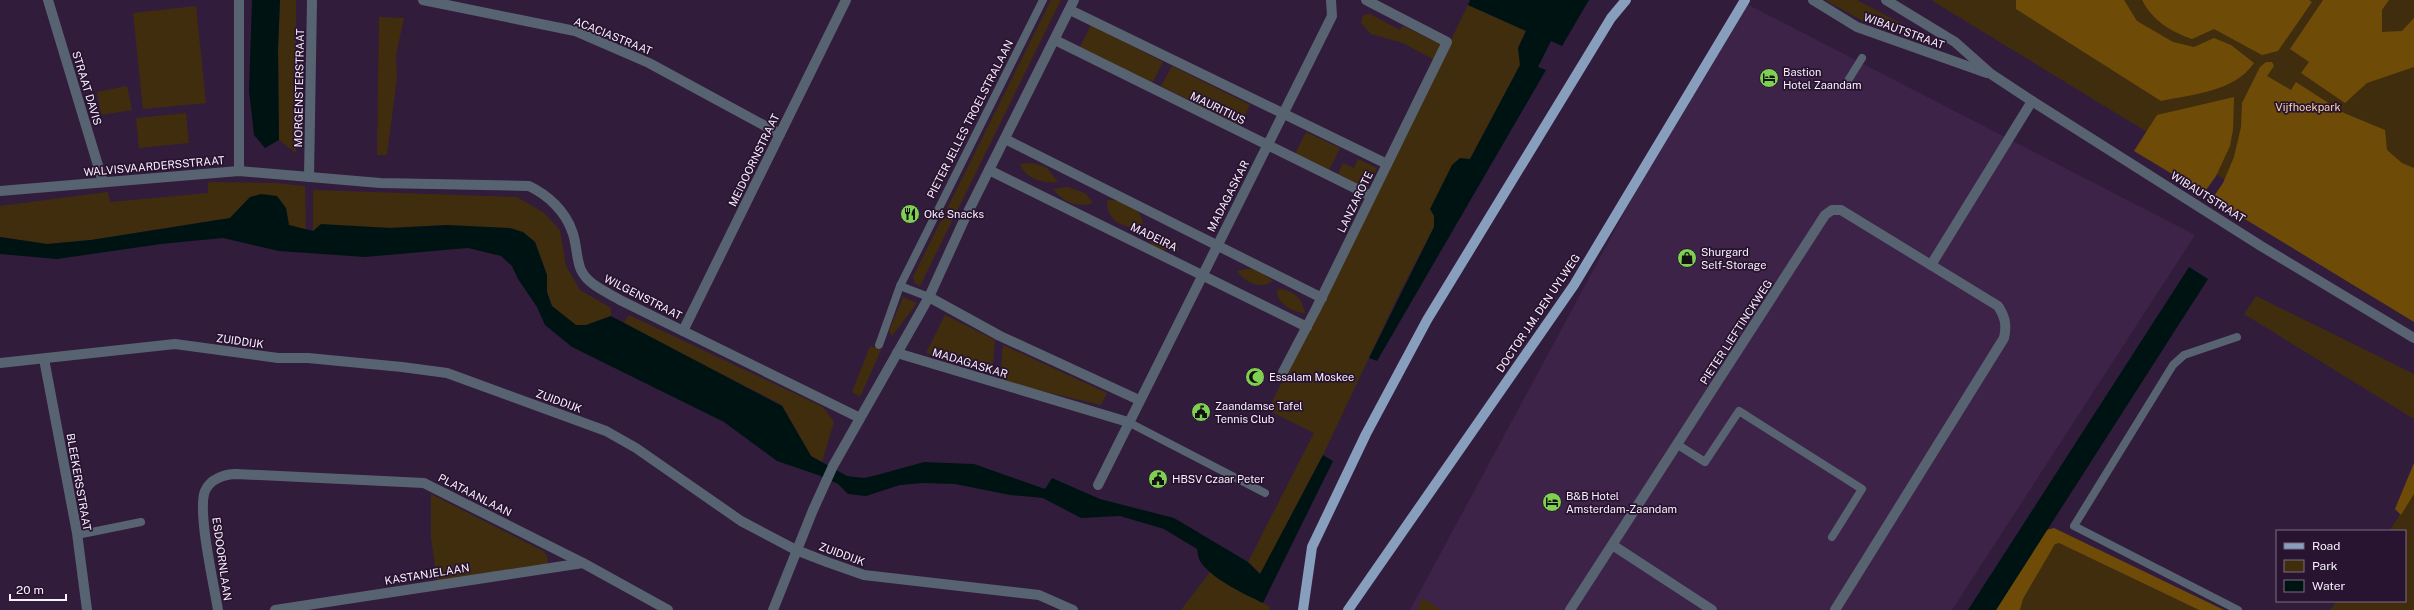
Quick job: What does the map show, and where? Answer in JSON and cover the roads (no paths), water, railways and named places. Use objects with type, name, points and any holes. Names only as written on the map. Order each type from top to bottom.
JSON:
[{"type":"main road","points":[[1303,610],[1305,586],[1312,547],[1366,434],[1427,320],[1611,18],[1626,0]]},
{"type":"main road","name":"DOCTOR J.M. DEN UYLWEG","points":[[1348,610],[1574,285],[1745,0]]},
{"type":"street","name":"STRAAT DAVIS","points":[[48,0],[103,182]]},
{"type":"street","points":[[239,0],[239,171]]},
{"type":"street","name":"MORGENSTERSTRAAT","points":[[309,176],[312,0]]},
{"type":"street","name":"ACACIASTRAAT","points":[[423,0],[575,31],[649,63],[780,134]]},
{"type":"street","name":"MEIDOORNSTRAAT","points":[[683,331],[846,0]]},
{"type":"street","points":[[772,610],[796,550],[833,466],[897,353],[906,340],[929,297],[989,170],[1074,0]]},
{"type":"street","name":"MADAGASKAR","points":[[1098,485],[1128,422],[1332,16],[1331,0]]},
{"type":"street","name":"LANZAROTE","points":[[1283,372],[1322,298],[1447,42],[1366,0]]},
{"type":"street","name":"WIBAUTSTRAAT","points":[[1813,0],[1857,27],[1991,74]]},
{"type":"street","name":"WIBAUTSTRAAT","points":[[1886,0],[1955,42],[1991,74],[2032,101],[2261,246],[2414,338]]},
{"type":"street","name":"MAURITIUS","points":[[1070,10],[1387,164]]},
{"type":"street","name":"MAURITIUS","points":[[1055,40],[1371,196]]},
{"type":"street","points":[[1931,265],[2032,101]]},
{"type":"street","name":"MADEIRA","points":[[1005,139],[1322,298]]},
{"type":"street","name":"MADEIRA","points":[[989,170],[1307,327]]},
{"type":"street","name":"WALVISVAARDERSSTRAAT","points":[[0,191],[239,171],[309,176]]},
{"type":"street","name":"WILGENSTRAAT","points":[[309,176],[380,183],[529,186],[546,194],[560,211],[572,230],[581,270],[593,284],[683,331],[860,418]]},
{"type":"street","name":"PIETER LIEFTINCKWEG","points":[[1570,610],[1614,546],[1825,215],[1832,210],[1841,210],[1998,306],[2004,316],[2007,327],[2004,338],[1835,610]]},
{"type":"street","points":[[929,297],[1000,336],[1139,400]]},
{"type":"street","name":"ZUIDDIJK","points":[[0,363],[174,344],[278,358],[316,359],[447,373],[606,431],[636,448],[741,521],[796,550],[864,576],[1039,595],[1072,610]]},
{"type":"street","name":"MADAGASKAR","points":[[897,353],[1128,422]]},
{"type":"street","name":"BLEEKERSSTRAAT","points":[[44,359],[77,535],[87,610]]},
{"type":"street","name":"PLATAANLAAN","points":[[203,511],[206,490],[222,475],[236,474],[424,483],[583,563],[668,610]]},
{"type":"street","name":"ESDOORNLAAN","points":[[203,511],[218,610]]},
{"type":"street","points":[[1614,546],[1712,610]]},
{"type":"street","name":"KASTANJELAAN","points":[[275,610],[583,563]]},
{"type":"lane","name":"PIETER JELLES TROELSTRALAAN","points":[[879,345],[900,286],[1043,0]]},
{"type":"lane","points":[[1844,87],[1862,58]]},
{"type":"lane","points":[[900,286],[929,297]]},
{"type":"lane","points":[[2237,337],[2184,356],[2173,365],[2074,526],[2238,610]]},
{"type":"lane","points":[[1678,445],[1705,462],[1739,411],[1862,489],[1832,536]]},
{"type":"lane","points":[[1128,422],[1265,493]]},
{"type":"lane","points":[[77,535],[141,522]]},
{"type":"water","points":[[252,0],[280,0],[278,49],[279,140],[265,148],[254,135],[249,91]]},
{"type":"water","points":[[1470,0],[1589,0],[1562,46],[1551,41],[1538,67],[1546,70],[1377,361],[1369,358],[1434,227],[1434,216],[1430,209],[1452,165],[1460,158],[1470,159],[1520,65],[1518,48],[1526,31],[1468,5]]},
{"type":"water","points":[[261,194],[277,196],[286,208],[289,225],[313,231],[321,224],[391,228],[447,225],[510,228],[523,232],[535,242],[547,275],[547,292],[552,306],[576,325],[586,325],[611,316],[782,406],[811,456],[847,476],[864,478],[924,462],[974,464],[1045,489],[1052,478],[1100,499],[1174,518],[1248,562],[1260,574],[1323,455],[1333,461],[1263,603],[1220,580],[1212,574],[1200,561],[1197,549],[1164,529],[1120,516],[1081,518],[1043,498],[1010,495],[955,484],[922,483],[900,485],[866,496],[848,494],[838,484],[818,475],[777,461],[724,422],[572,347],[545,325],[537,307],[518,279],[512,266],[501,256],[468,248],[365,257],[279,251],[223,238],[161,244],[57,259],[0,254],[0,237],[47,244],[91,240],[230,218],[250,197]]},
{"type":"water","points":[[2189,267],[2208,279],[1996,610],[1968,610]]},
{"type":"place","name":"Bastion Hotel Zaandam","points":[[1769,78]]},
{"type":"place","name":"Oké Snacks","points":[[910,214]]},
{"type":"place","name":"Shurgard Self-Storage","points":[[1687,258]]},
{"type":"place","name":"Essalam Moskee","points":[[1255,377]]},
{"type":"place","name":"Zaandamse Tafel Tennis Club","points":[[1201,412]]},
{"type":"place","name":"HBSV Czaar Peter","points":[[1158,479]]},
{"type":"place","name":"B&B Hotel Amsterdam-Zaandam","points":[[1552,502]]},
{"type":"park label","name":"Vijfhoekpark","points":[[2308,107]]}]
